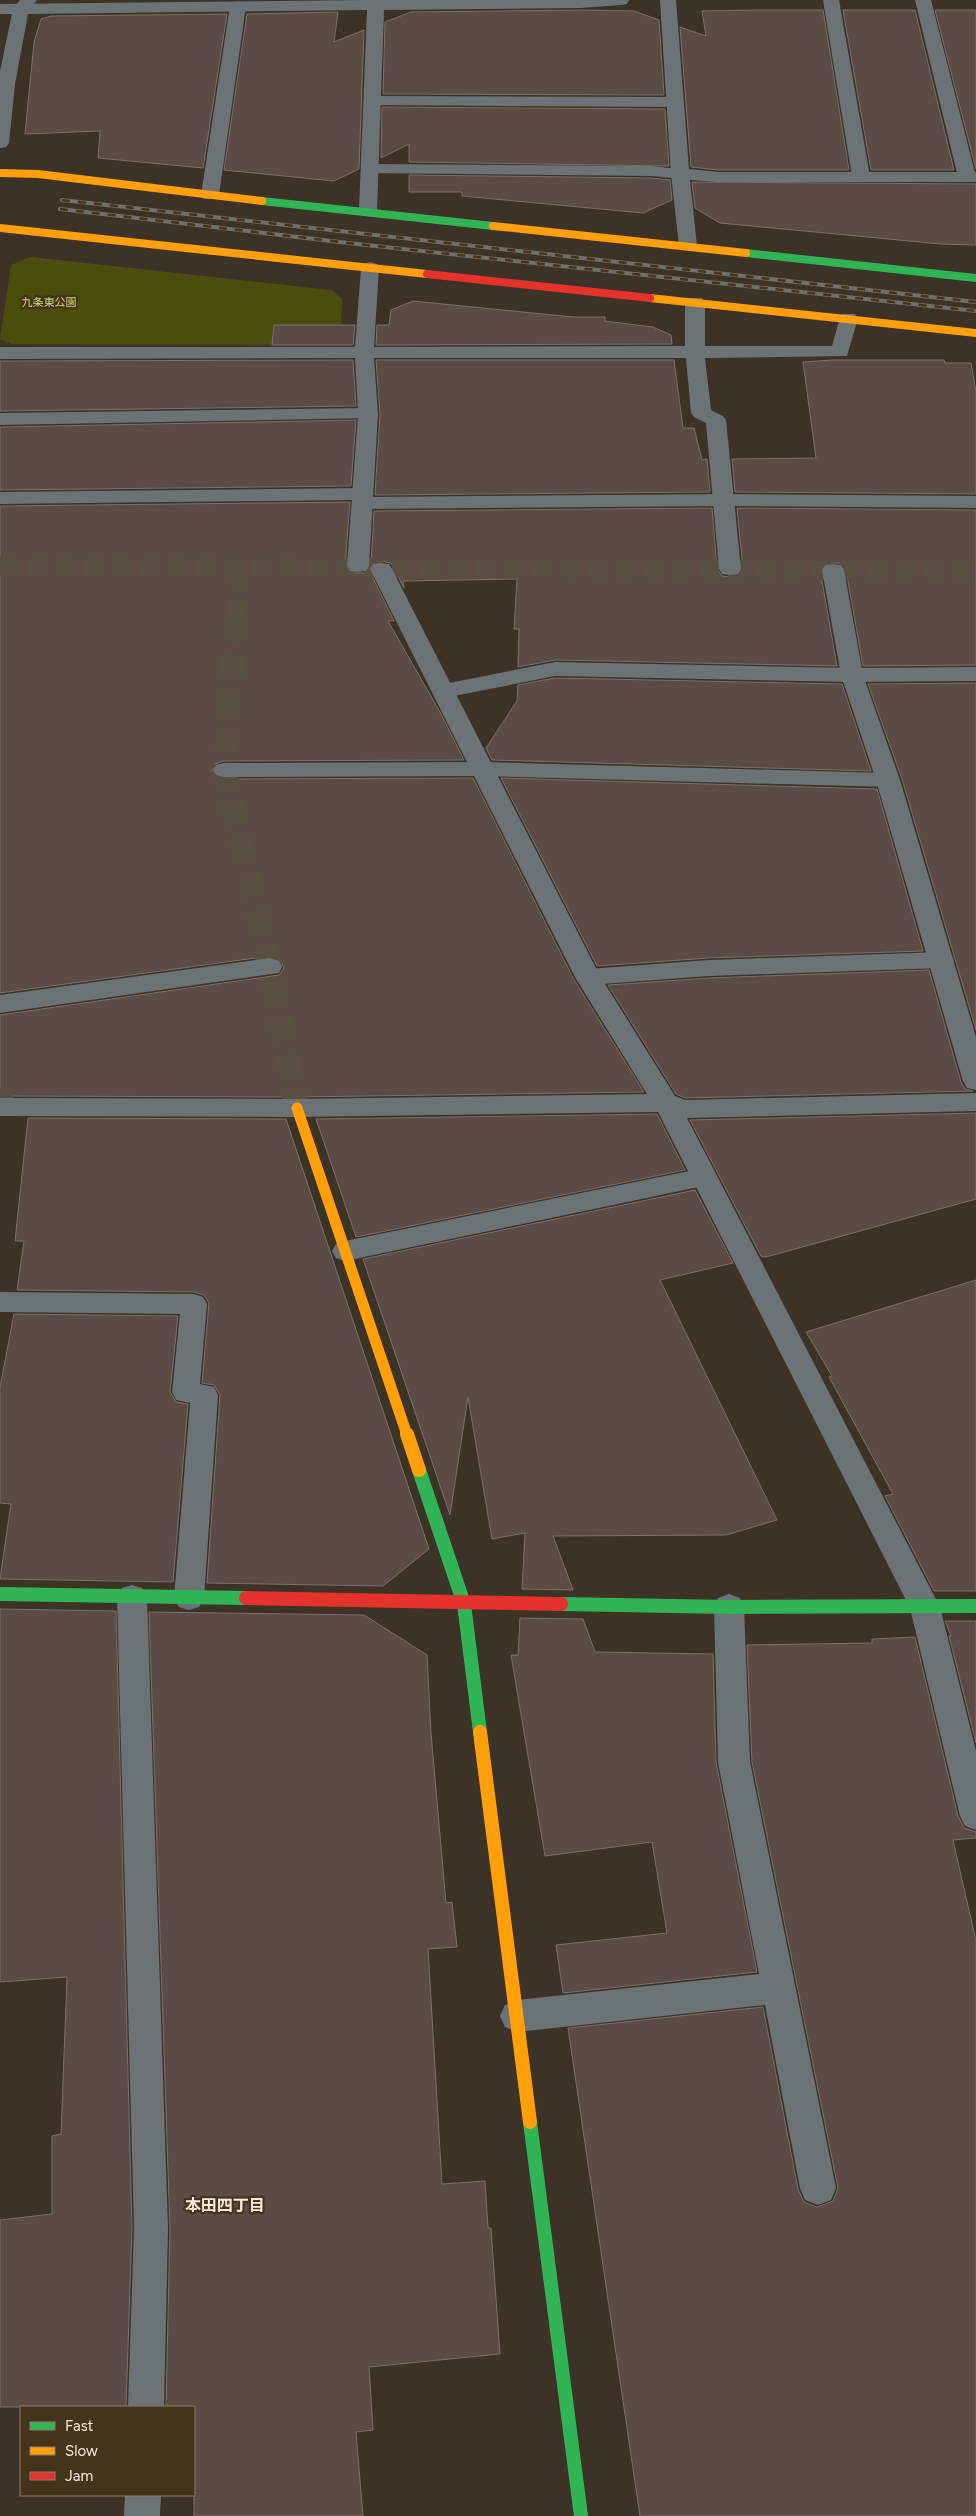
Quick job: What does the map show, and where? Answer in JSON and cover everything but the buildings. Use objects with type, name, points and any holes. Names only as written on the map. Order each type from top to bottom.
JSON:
[{"type":"street","points":[[0,9],[25,4],[238,6],[376,2],[581,3],[621,0]]},
{"type":"street","points":[[668,0],[680,174],[688,246]]},
{"type":"street","points":[[368,211],[376,2]]},
{"type":"street","points":[[0,143],[6,84],[25,4]]},
{"type":"street","points":[[0,173],[38,174],[210,195],[976,278]]},
{"type":"street","points":[[680,174],[719,177],[972,177]]},
{"type":"street","points":[[0,228],[976,333]]},
{"type":"street","points":[[370,268],[364,352],[368,414],[363,498],[370,567],[444,692],[588,977],[666,1103],[925,1607],[976,1816]]},
{"type":"street","points":[[695,302],[695,352],[701,413],[716,420],[730,569]]},
{"type":"street","points":[[0,353],[840,352],[848,318]]},
{"type":"street","points":[[834,570],[852,675],[888,780],[976,1081]]},
{"type":"street","points":[[0,1004],[270,967]]},
{"type":"street","points":[[1,1112],[666,1103],[684,1109],[976,1102]]},
{"type":"street","points":[[297,1108],[464,1604],[581,2516]]},
{"type":"street","points":[[0,1594],[729,1608],[976,1606]]},
{"type":"street","points":[[729,1608],[734,1762],[818,2188]]},
{"type":"street","points":[[517,2016],[779,1988]]},
{"type":"lane","points":[[831,0],[861,176]]},
{"type":"lane","points":[[923,0],[972,177]]},
{"type":"lane","points":[[210,195],[238,6]]},
{"type":"lane","points":[[373,101],[676,102]]},
{"type":"lane","points":[[371,169],[652,171],[680,174]]},
{"type":"lane","points":[[0,419],[368,414]]},
{"type":"lane","points":[[0,498],[976,502]]},
{"type":"lane","points":[[444,692],[555,669],[852,675],[976,674]]},
{"type":"lane","points":[[224,770],[482,769],[888,780]]},
{"type":"lane","points":[[588,977],[709,968],[942,960]]},
{"type":"lane","points":[[346,1250],[704,1177]]},
{"type":"lane","points":[[0,1302],[194,1304],[186,1392],[204,1395],[189,1598]]},
{"type":"lane","points":[[132,1597],[151,2228],[146,2406]]},
{"type":"lane","points":[[142,2516],[143,2496]]},
{"type":"green space","name":"九条東公園","points":[[31,257],[331,290],[342,299],[341,338],[329,345],[11,344],[0,339],[11,265]]},
{"type":"tunnel","points":[[0,566],[240,567]]},
{"type":"tunnel","points":[[236,618],[240,567]]},
{"type":"tunnel","points":[[240,567],[976,571]]},
{"type":"tunnel","points":[[236,617],[224,770],[270,967],[297,1108]]},
{"type":"tunnel","points":[[0,1088],[2,1107]]},
{"type":"railway","points":[[62,200],[976,302]]},
{"type":"railway","points":[[60,209],[357,244],[976,311]]},
{"type":"traffic: fast","points":[[262,201],[493,226]]},
{"type":"traffic: fast","points":[[746,253],[976,278]]},
{"type":"traffic: fast","points":[[419,1470],[464,1604],[480,1732]]},
{"type":"traffic: fast","points":[[0,1594],[246,1598]]},
{"type":"traffic: fast","points":[[561,1604],[729,1607],[976,1606]]},
{"type":"traffic: fast","points":[[530,2122],[581,2516]]},
{"type":"traffic: slow","points":[[0,173],[38,174],[262,201]]},
{"type":"traffic: slow","points":[[493,226],[746,253]]},
{"type":"traffic: slow","points":[[0,228],[427,274]]},
{"type":"traffic: slow","points":[[650,298],[976,333]]},
{"type":"traffic: slow","points":[[297,1108],[419,1470]]},
{"type":"traffic: slow","points":[[480,1732],[530,2122]]},
{"type":"traffic: jam","points":[[427,274],[650,298]]},
{"type":"traffic: jam","points":[[246,1598],[561,1604]]},
{"type":"district","name":"本田四丁目","points":[[225,2205]]}]
